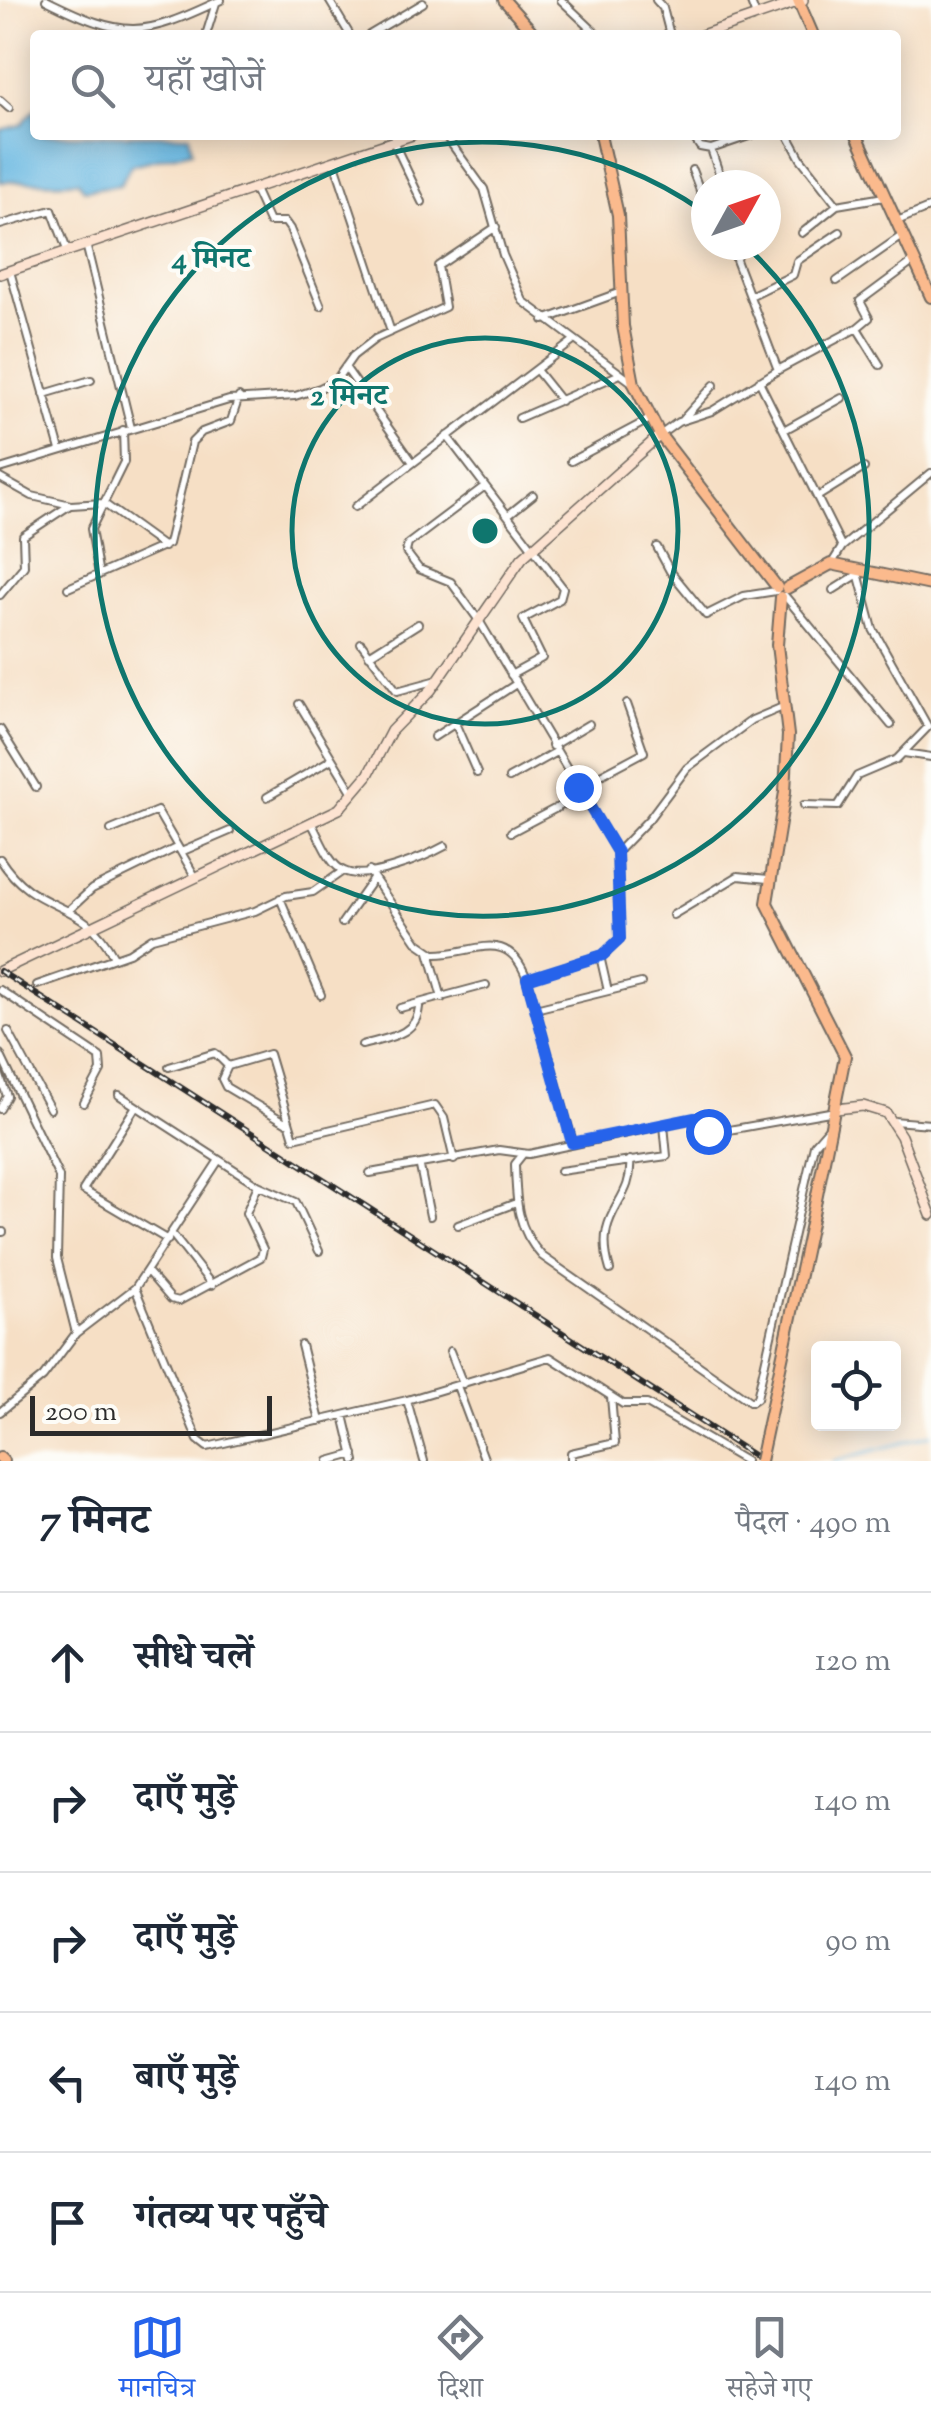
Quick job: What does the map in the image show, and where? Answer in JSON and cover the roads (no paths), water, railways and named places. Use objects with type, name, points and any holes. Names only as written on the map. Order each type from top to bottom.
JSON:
[{"type":"main road","points":[[504,0],[531,30]]},
{"type":"main road","points":[[800,0],[812,30]]},
{"type":"main road","points":[[601,140],[618,214],[626,345],[634,384],[660,435],[781,592],[777,645],[784,706],[785,792],[767,903],[845,1056],[760,1461]]},
{"type":"main road","points":[[860,140],[931,297]]},
{"type":"main road","points":[[781,592],[831,564],[931,585]]},
{"type":"street","points":[[46,0],[76,15],[127,30]]},
{"type":"street","points":[[329,0],[346,30]]},
{"type":"street","points":[[561,0],[593,30]]},
{"type":"street","points":[[656,0],[668,30]]},
{"type":"street","points":[[750,0],[756,16]]},
{"type":"street","points":[[729,30],[800,0]]},
{"type":"street","points":[[149,30],[218,1]]},
{"type":"street","points":[[208,30],[218,1]]},
{"type":"street","points":[[377,30],[423,3]]},
{"type":"street","points":[[0,100],[9,108]]},
{"type":"street","points":[[60,450],[5,273],[396,140]]},
{"type":"street","points":[[450,140],[484,189],[518,294],[572,342],[634,384]]},
{"type":"street","points":[[695,140],[700,147],[711,149],[737,140]]},
{"type":"street","points":[[791,140],[837,205]]},
{"type":"street","points":[[393,141],[422,202]]},
{"type":"street","points":[[711,149],[718,170]]},
{"type":"street","points":[[334,162],[391,332]]},
{"type":"street","points":[[254,190],[269,222],[285,222],[290,229],[321,306]]},
{"type":"street","points":[[802,232],[837,205],[884,197]]},
{"type":"street","points":[[896,222],[931,207]]},
{"type":"street","points":[[0,225],[52,210],[67,250]]},
{"type":"street","points":[[0,469],[239,398],[308,392],[336,380],[362,348],[445,307],[438,266],[496,226]]},
{"type":"street","points":[[750,296],[792,275],[796,262],[840,232]]},
{"type":"street","points":[[837,282],[902,235]]},
{"type":"street","points":[[86,243],[127,429],[124,462],[90,536],[99,574]]},
{"type":"street","points":[[736,260],[778,370]]},
{"type":"street","points":[[1,969],[312,824],[354,794],[391,731],[438,680],[534,547],[592,500],[627,462],[682,420],[699,418],[857,328],[869,318],[860,301],[914,261]]},
{"type":"street","points":[[544,320],[622,292]]},
{"type":"street","points":[[857,328],[880,365]]},
{"type":"street","points":[[355,508],[412,460],[572,342]]},
{"type":"street","points":[[345,367],[412,460]]},
{"type":"street","points":[[537,371],[561,402]]},
{"type":"street","points":[[519,418],[618,376]]},
{"type":"street","points":[[44,394],[90,380]]},
{"type":"street","points":[[759,381],[842,546]]},
{"type":"street","points":[[682,420],[686,410],[714,385]]},
{"type":"street","points":[[164,547],[192,442],[202,432],[231,421],[239,398]]},
{"type":"street","points":[[784,430],[842,398]]},
{"type":"street","points":[[571,461],[652,418]]},
{"type":"street","points":[[447,436],[534,547],[564,594],[523,619],[542,658],[510,675]]},
{"type":"street","points":[[817,497],[864,468]]},
{"type":"street","points":[[831,564],[842,546],[931,473]]},
{"type":"street","points":[[0,478],[27,494],[71,505],[103,503],[164,547]]},
{"type":"street","points":[[485,486],[405,548],[419,570],[451,582],[480,622],[617,852],[620,939],[600,956],[527,979]]},
{"type":"street","points":[[508,515],[533,496]]},
{"type":"street","points":[[0,596],[24,566],[24,536],[71,505]]},
{"type":"street","points":[[68,588],[164,547]]},
{"type":"street","points":[[657,547],[670,572],[706,615],[744,596],[781,592],[890,726]]},
{"type":"street","points":[[804,805],[838,806],[857,776],[893,762],[929,726],[873,629],[857,571],[833,590]]},
{"type":"street","points":[[369,655],[418,624]]},
{"type":"street","points":[[361,643],[397,691],[438,680]]},
{"type":"street","points":[[434,736],[516,684]]},
{"type":"street","points":[[300,704],[354,794]]},
{"type":"street","points":[[511,832],[644,752],[627,704]]},
{"type":"street","points":[[617,852],[649,819],[686,768],[752,720],[784,706]]},
{"type":"street","points":[[455,723],[476,773]]},
{"type":"street","points":[[509,778],[589,724]]},
{"type":"street","points":[[0,729],[36,787]]},
{"type":"street","points":[[902,752],[931,757]]},
{"type":"street","points":[[267,797],[332,759]]},
{"type":"street","points":[[111,830],[157,811],[196,879]]},
{"type":"street","points":[[312,824],[343,871]]},
{"type":"street","points":[[69,910],[92,889],[230,831]]},
{"type":"street","points":[[37,986],[152,938],[255,910],[280,898],[319,890],[343,871],[371,875],[445,846]]},
{"type":"street","points":[[0,859],[32,896],[69,910],[97,927],[114,957]]},
{"type":"street","points":[[342,924],[371,875]]},
{"type":"street","points":[[371,875],[418,943],[429,951],[502,948],[518,960],[536,1009],[572,1143]]},
{"type":"street","points":[[673,915],[738,876],[768,880]]},
{"type":"street","points":[[0,881],[12,877]]},
{"type":"street","points":[[280,898],[321,995]]},
{"type":"street","points":[[429,951],[442,998]]},
{"type":"street","points":[[600,956],[608,991]]},
{"type":"street","points":[[536,1009],[641,983]]},
{"type":"street","points":[[400,1008],[419,1007],[486,985]]},
{"type":"street","points":[[0,990],[100,1057],[101,1071],[84,1102]]},
{"type":"street","points":[[362,1045],[406,1031],[417,1019],[419,1007]]},
{"type":"street","points":[[8,1031],[50,1109]]},
{"type":"street","points":[[18,1053],[1,1059],[58,1177],[57,1258],[76,1333]]},
{"type":"street","points":[[169,1067],[214,1053],[228,1066]]},
{"type":"street","points":[[287,1124],[226,1087],[222,1079],[228,1066],[269,1054],[294,1138],[435,1105],[444,1118],[454,1160]]},
{"type":"street","points":[[0,1076],[7,1096],[0,1109]]},
{"type":"street","points":[[120,1095],[258,1185],[296,1202],[319,1251]]},
{"type":"street","points":[[136,1106],[83,1190],[170,1237],[212,1285]]},
{"type":"street","points":[[370,1173],[498,1150],[523,1154],[695,1118],[715,1133],[836,1110],[874,1108],[893,1121],[931,1124]]},
{"type":"street","points":[[893,1121],[931,1215]]},
{"type":"street","points":[[560,1171],[670,1155],[664,1125]]},
{"type":"street","points":[[523,1154],[515,1164],[516,1203],[526,1234],[542,1256],[590,1293],[755,1401],[814,1145],[833,1125]]},
{"type":"street","points":[[0,1412],[43,1377],[76,1333],[135,1288],[219,1160]]},
{"type":"street","points":[[610,1270],[602,1236],[630,1181],[630,1160]]},
{"type":"street","points":[[420,1167],[430,1216]]},
{"type":"street","points":[[147,1271],[176,1301],[264,1255],[246,1213],[258,1185]]},
{"type":"street","points":[[458,1225],[516,1203]]},
{"type":"street","points":[[135,1288],[201,1446],[407,1400],[550,1357],[623,1404],[647,1404],[745,1461]]},
{"type":"street","points":[[301,1344],[320,1421]]},
{"type":"street","points":[[450,1351],[486,1461]]},
{"type":"street","points":[[571,1461],[571,1453],[577,1450],[615,1443],[611,1396]]},
{"type":"street","points":[[407,1400],[424,1461]]},
{"type":"street","points":[[329,1461],[354,1457],[344,1415]]},
{"type":"water","points":[[30,115],[30,140],[190,140],[192,151],[131,165],[120,185],[84,190],[78,181],[0,182],[0,130],[21,125]]},
{"type":"waterway","points":[[834,1461],[931,1435]]},
{"type":"railway","points":[[0,971],[762,1461]]}]
